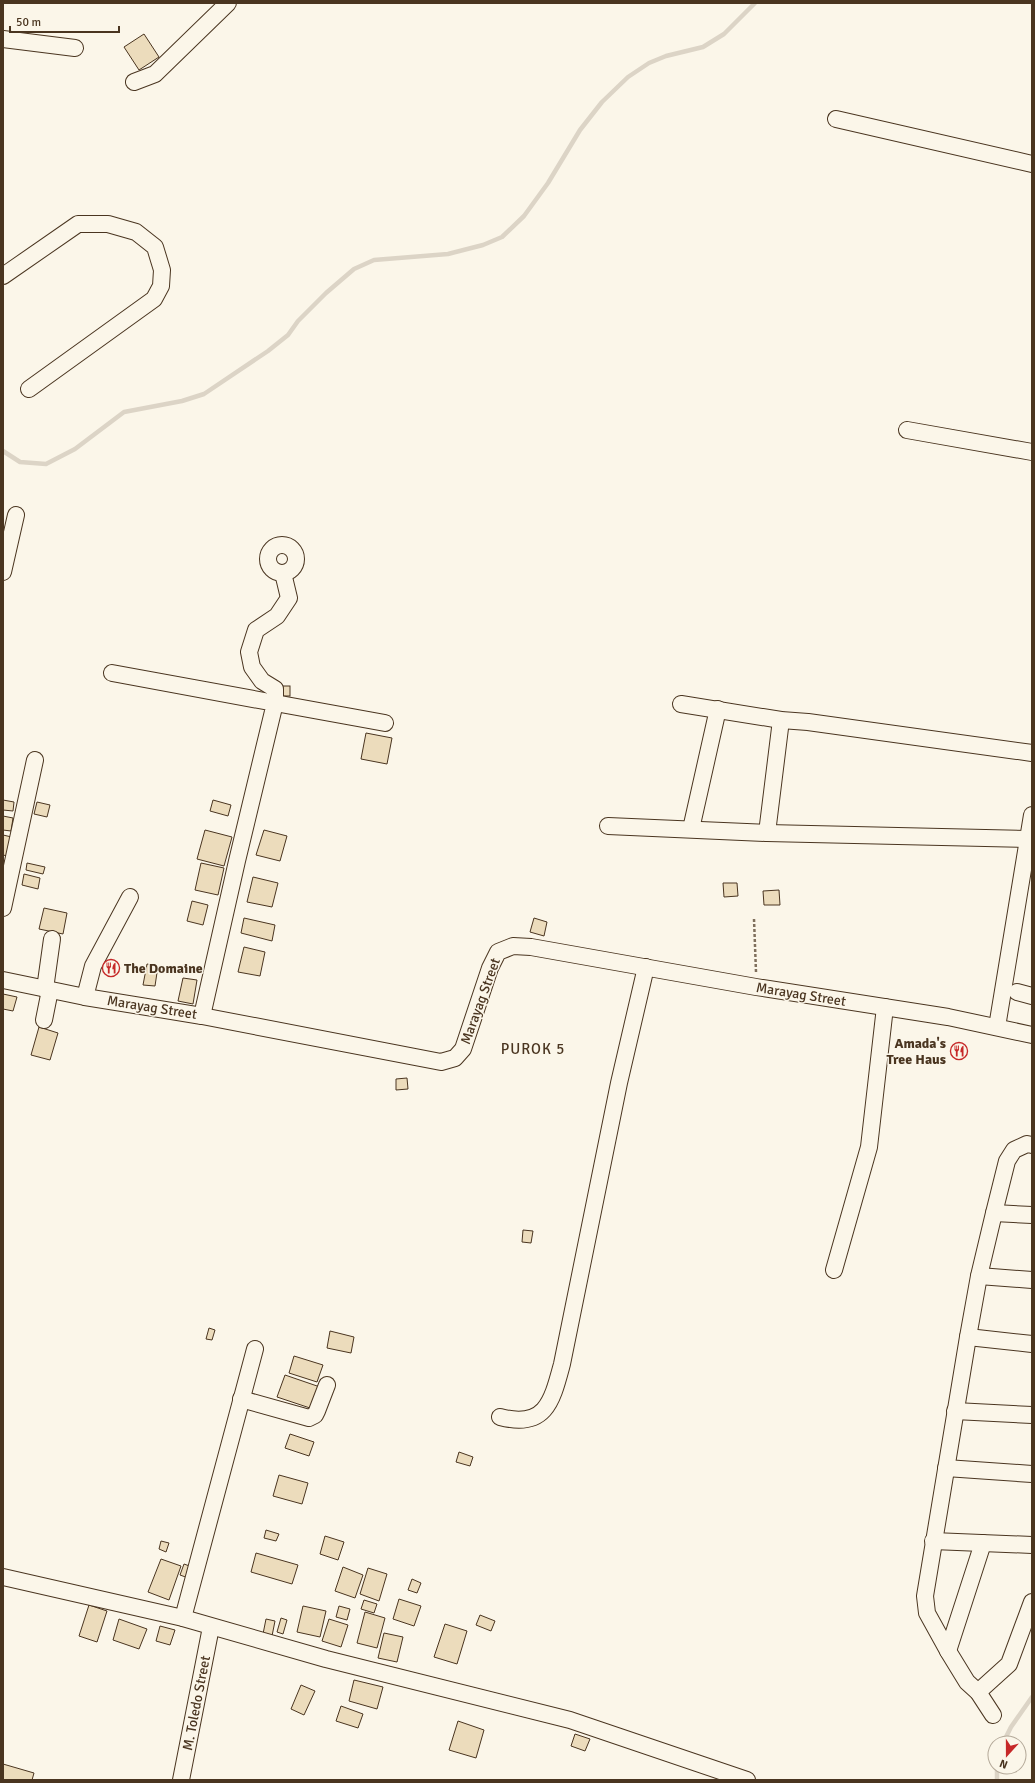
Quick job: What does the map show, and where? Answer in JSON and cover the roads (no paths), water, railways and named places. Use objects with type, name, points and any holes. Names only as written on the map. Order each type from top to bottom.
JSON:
[{"type":"street","points":[[134,82],[155,74],[228,3]]},
{"type":"street","points":[[3,39],[75,48]]},
{"type":"street","points":[[836,119],[1032,164]]},
{"type":"street","points":[[3,276],[78,224],[108,224],[136,232],[155,247],[162,270],[161,286],[154,299],[29,389]]},
{"type":"street","points":[[907,430],[1032,452]]},
{"type":"street","points":[[4,565],[16,515]]},
{"type":"street","points":[[202,1016],[275,703],[275,689],[262,681],[252,667],[249,652],[256,630],[277,616],[289,598],[283,573]]},
{"type":"street","points":[[112,673],[385,723]]},
{"type":"street","points":[[680,704],[781,720],[808,722],[1032,753]]},
{"type":"street","points":[[691,829],[718,709]]},
{"type":"street","points":[[767,833],[781,720]]},
{"type":"street","points":[[3,908],[36,760]]},
{"type":"street","points":[[997,1027],[1032,815]]},
{"type":"street","points":[[608,826],[767,833],[1027,839]]},
{"type":"street","points":[[85,997],[93,966],[130,897]]},
{"type":"street","points":[[44,1020],[52,939]]},
{"type":"street","name":"Marayag Street","points":[[3,980],[85,997],[202,1016],[441,1062],[455,1058],[463,1049],[490,968],[498,952],[513,946],[531,947],[756,987],[886,1007],[997,1027],[1032,1035]]},
{"type":"street","points":[[500,1417],[516,1421],[538,1416],[552,1399],[562,1364],[619,1083],[646,968]]},
{"type":"street","points":[[834,1270],[869,1146],[886,1007]]},
{"type":"street","points":[[993,1715],[978,1692],[967,1682],[948,1651],[928,1613],[925,1596],[933,1541],[979,1276],[1007,1160],[1014,1150],[1027,1144],[1032,1145]]},
{"type":"street","points":[[994,1213],[1032,1215]]},
{"type":"street","points":[[979,1276],[1032,1280]]},
{"type":"street","points":[[968,1337],[1032,1344]]},
{"type":"street","points":[[183,1618],[255,1349]]},
{"type":"street","points":[[241,1399],[309,1418],[315,1415],[327,1385]]},
{"type":"street","points":[[955,1411],[1032,1415]]},
{"type":"street","points":[[946,1468],[1032,1474]]},
{"type":"street","points":[[933,1541],[1032,1545]]},
{"type":"street","points":[[948,1651],[983,1543]]},
{"type":"street","points":[[3,1577],[183,1618],[326,1659],[570,1720],[747,1780]]},
{"type":"street","points":[[978,1692],[1009,1664],[1032,1602]]},
{"type":"street","name":"M. Toledo Street","points":[[182,1780],[211,1627]]},
{"type":"waterway","points":[[3,451],[20,462],[46,464],[75,449],[124,412],[182,401],[204,394],[268,351],[288,335],[298,321],[326,293],[354,269],[374,260],[448,254],[483,245],[502,237],[524,216],[548,183],[580,130],[602,102],[628,77],[649,63],[666,56],[703,47],[724,34],[755,3]]},
{"type":"waterway","points":[[1007,1735],[1032,1697]]},
{"type":"waterway","points":[[997,1775],[997,1780]]},
{"type":"place","name":"The Domaine","points":[[111,968]]},
{"type":"place","name":"Amada's Tree Haus","points":[[959,1051]]},
{"type":"district","name":"PUROK 5","points":[[533,1049]]}]
